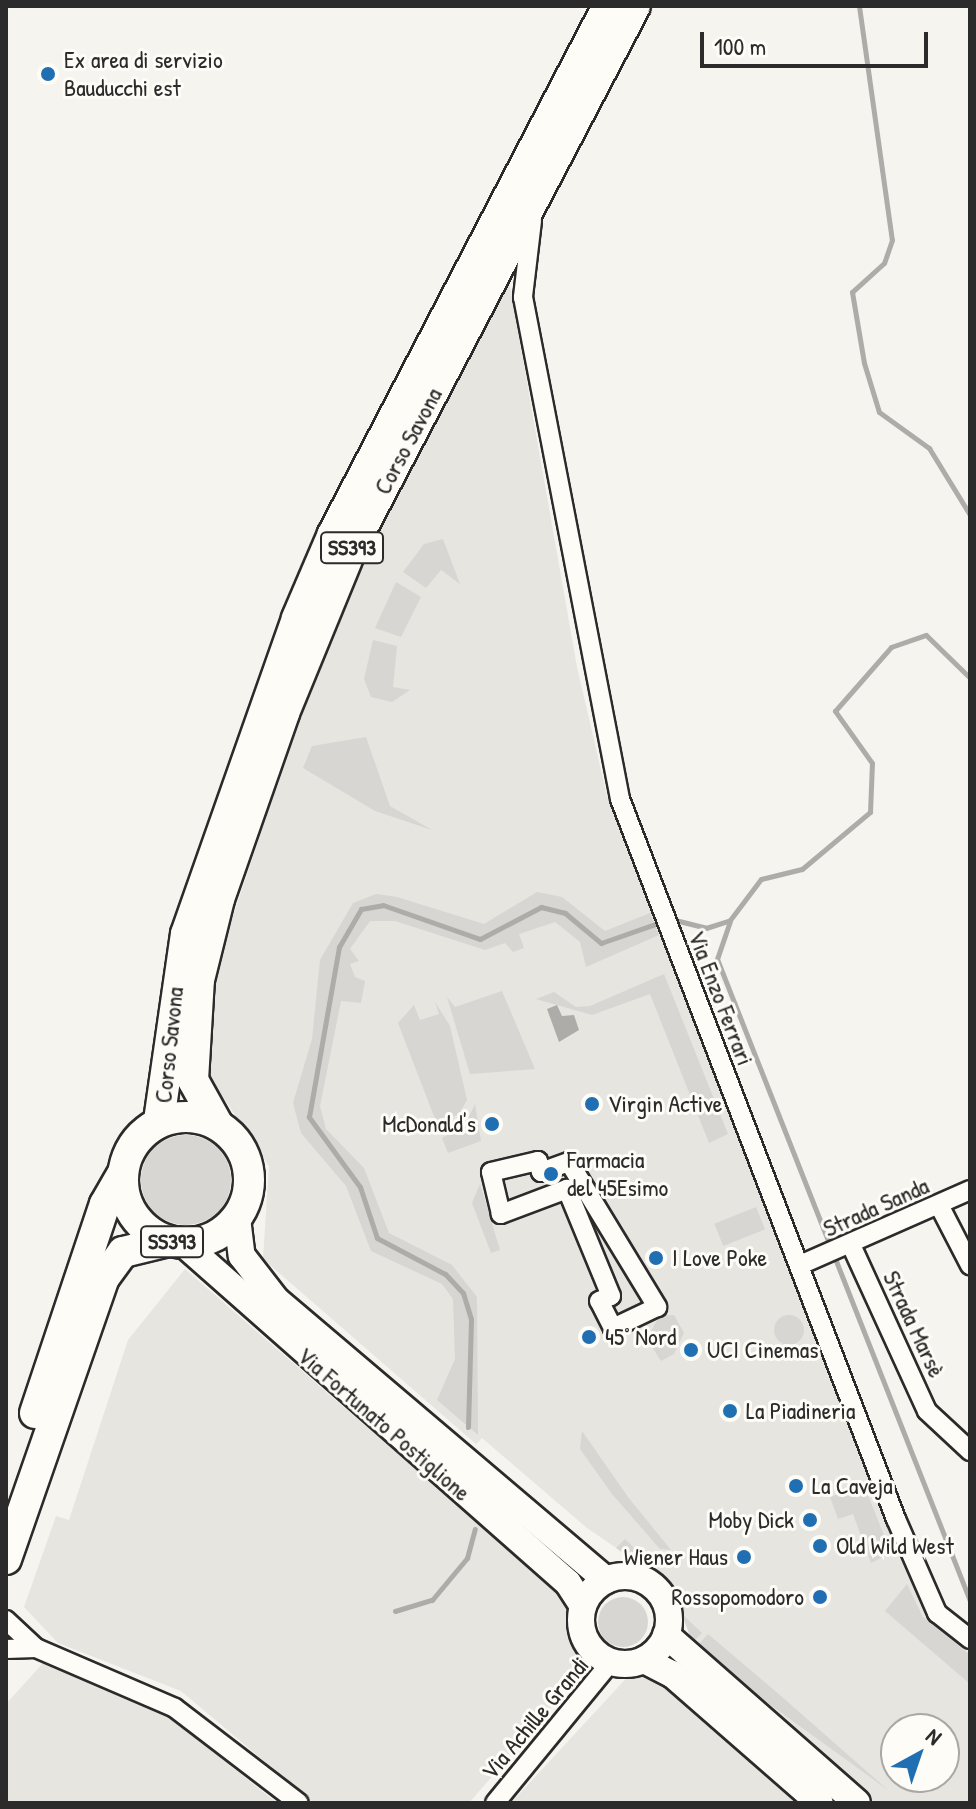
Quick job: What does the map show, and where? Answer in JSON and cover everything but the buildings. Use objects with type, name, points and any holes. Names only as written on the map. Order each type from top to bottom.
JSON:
[{"type":"main road","name":"Corso Savona","points":[[159,1121],[190,920],[297,618],[333,534],[608,6]]},
{"type":"main road","name":"Corso Savona","points":[[237,1218],[248,1167],[218,1125],[193,1080],[193,1024],[224,883],[353,545],[635,6]]},
{"type":"main road","name":"Corso Savona","points":[[6,1500],[105,1204],[122,1175],[131,1146],[159,1121],[199,1117],[218,1125]]},
{"type":"main road","name":"SS393","points":[[122,1175],[133,1216],[176,1242]]},
{"type":"main road","name":"SS393","points":[[6,1559],[104,1278],[123,1252],[176,1242],[204,1241],[237,1218]]},
{"type":"street","name":"Via Enzo Ferrari","points":[[535,202],[523,283],[530,336],[611,767],[662,913],[917,1568],[937,1613],[970,1639]]},
{"type":"street","points":[[538,1161],[541,1172],[569,1162],[657,1307],[613,1328],[599,1301],[611,1296],[567,1189],[501,1214],[491,1172],[538,1161]]},
{"type":"street","name":"Strada Sanda","points":[[800,1265],[847,1248],[970,1190]]},
{"type":"street","points":[[939,1205],[970,1265]]},
{"type":"street","name":"Via Fortunato Postiglione","points":[[237,1218],[242,1256],[276,1300],[606,1580]]},
{"type":"street","name":"Via Fortunato Postiglione","points":[[176,1242],[568,1583],[583,1606]]},
{"type":"street","name":"Strada Marsè","points":[[847,1248],[927,1411],[970,1451]]},
{"type":"street","points":[[644,1660],[666,1635],[668,1615],[655,1589],[638,1578],[606,1580],[583,1606],[583,1635],[611,1662],[644,1660],[672,1674],[820,1803]]},
{"type":"street","points":[[6,1620],[36,1648],[175,1708],[299,1803]]},
{"type":"street","points":[[666,1635],[857,1803]]},
{"type":"street","points":[[6,1649],[36,1648]]},
{"type":"street","name":"Via Achille Grandi","points":[[495,1803],[611,1662]]},
{"type":"shaded area","points":[[508,275],[577,667],[607,796],[926,1617],[970,1653],[970,1803],[872,1803],[691,1640],[677,1598],[659,1577],[587,1528],[482,1438],[476,1444],[263,1259],[269,1166],[207,1073],[210,985],[334,614]]},
{"type":"shaded area","points":[[443,539],[460,584],[441,570],[426,588],[403,572],[424,544]]},
{"type":"shaded area","points":[[396,582],[421,597],[401,637],[375,628]]},
{"type":"shaded area","points":[[373,640],[397,646],[393,687],[410,690],[392,702],[371,697],[364,679]]},
{"type":"shaded area","points":[[366,737],[390,806],[432,830],[375,811],[303,768],[312,746]]},
{"type":"shaded area","points":[[537,892],[562,897],[605,931],[650,913],[659,935],[586,967],[580,942],[555,922],[519,934],[524,948],[513,952],[505,943],[485,950],[395,921],[370,921],[350,949],[359,961],[350,964],[355,977],[365,981],[361,1003],[341,1001],[320,1106],[326,1129],[364,1168],[389,1233],[452,1265],[477,1297],[478,1435],[437,1400],[455,1359],[453,1299],[442,1284],[371,1251],[346,1186],[301,1133],[293,1103],[312,1039],[320,960],[353,903],[376,894],[397,897],[484,924]]},
{"type":"shaded area","points":[[664,974],[728,1134],[709,1143],[650,994],[592,1015],[536,999],[554,992],[576,1007],[590,1006]]},
{"type":"shaded area","points":[[502,991],[535,1069],[470,1074],[447,997],[455,1007]]},
{"type":"shaded area","points":[[435,1002],[450,1026],[467,1100],[459,1114],[437,1124],[398,1023],[414,1005],[420,1020],[439,1014]]},
{"type":"shaded area","points":[[557,1005],[562,1016],[574,1015],[579,1030],[559,1042],[547,1009]]},
{"type":"shaded area","points":[[475,1104],[481,1141],[448,1153],[442,1138],[465,1125]]},
{"type":"shaded area","points":[[186,1135],[203,1138],[218,1148],[228,1163],[231,1180],[228,1197],[218,1212],[203,1222],[186,1225],[169,1222],[154,1212],[144,1197],[141,1180],[144,1163],[154,1148],[169,1138]]},
{"type":"shaded area","points":[[480,1184],[500,1250],[491,1253],[472,1203]]},
{"type":"shaded area","points":[[756,1207],[765,1229],[723,1246],[714,1224]]},
{"type":"shaded area","points":[[185,1269],[568,1602],[588,1665],[469,1803],[314,1803],[181,1691],[58,1643],[24,1607],[56,1516],[69,1520],[128,1340]]},
{"type":"shaded area","points":[[674,1315],[684,1333],[674,1354],[661,1361],[647,1339],[659,1316]]},
{"type":"shaded area","points":[[789,1315],[795,1316],[803,1324],[803,1336],[795,1344],[789,1345],[783,1344],[775,1336],[774,1330],[775,1324],[783,1316]]},
{"type":"shaded area","points":[[582,1431],[628,1497],[671,1550],[660,1549],[612,1494],[580,1449]]},
{"type":"shaded area","points":[[864,1485],[891,1553],[871,1563],[853,1514],[838,1519],[830,1497]]},
{"type":"shaded area","points":[[625,1539],[690,1602],[681,1613],[702,1633],[693,1642],[670,1587],[616,1548]]},
{"type":"shaded area","points":[[907,1584],[923,1617],[970,1655],[970,1684],[885,1611]]},
{"type":"shaded area","points":[[623,1597],[641,1604],[648,1622],[641,1640],[623,1647],[605,1640],[598,1622],[605,1604]]},
{"type":"shaded area","points":[[708,1634],[880,1784],[728,1674],[697,1646]]},
{"type":"shaded area","points":[[44,1662],[168,1716],[277,1803],[6,1803],[6,1704]]},
{"type":"shaded area","points":[[633,1671],[665,1683],[802,1803],[511,1803]]},
{"type":"waterway","points":[[859,6],[892,240],[884,263],[852,292],[864,363],[879,412],[929,448],[970,515]]},
{"type":"waterway","points":[[671,919],[706,928],[730,920],[761,879],[802,869],[870,812],[872,763],[835,711],[891,647],[926,635],[970,678]]},
{"type":"waterway","points":[[468,1427],[471,1319],[463,1293],[445,1274],[377,1238],[360,1187],[309,1117],[339,947],[361,909],[383,905],[480,939],[541,907],[565,913],[601,943],[661,922]]},
{"type":"waterway","points":[[730,921],[717,959],[970,1601]]},
{"type":"waterway","points":[[395,1611],[432,1600],[467,1558],[475,1529]]},
{"type":"place","name":"Ex area di servizio Bauducchi est","points":[[48,74]]},
{"type":"place","name":"Virgin Active","points":[[592,1104]]},
{"type":"place","name":"McDonald's","points":[[492,1124]]},
{"type":"place","name":"Farmacia del 45Esimo","points":[[551,1174]]},
{"type":"place","name":"I Love Poke","points":[[656,1258]]},
{"type":"place","name":"45° Nord","points":[[589,1337]]},
{"type":"place","name":"UCI Cinemas","points":[[691,1350]]},
{"type":"place","name":"La Piadineria","points":[[730,1411]]},
{"type":"place","name":"La Caveja","points":[[796,1486]]},
{"type":"place","name":"Moby Dick","points":[[810,1520]]},
{"type":"place","name":"Old Wild West","points":[[820,1546]]},
{"type":"place","name":"Wiener Haus","points":[[744,1557]]},
{"type":"place","name":"Rossopomodoro","points":[[820,1597]]}]
